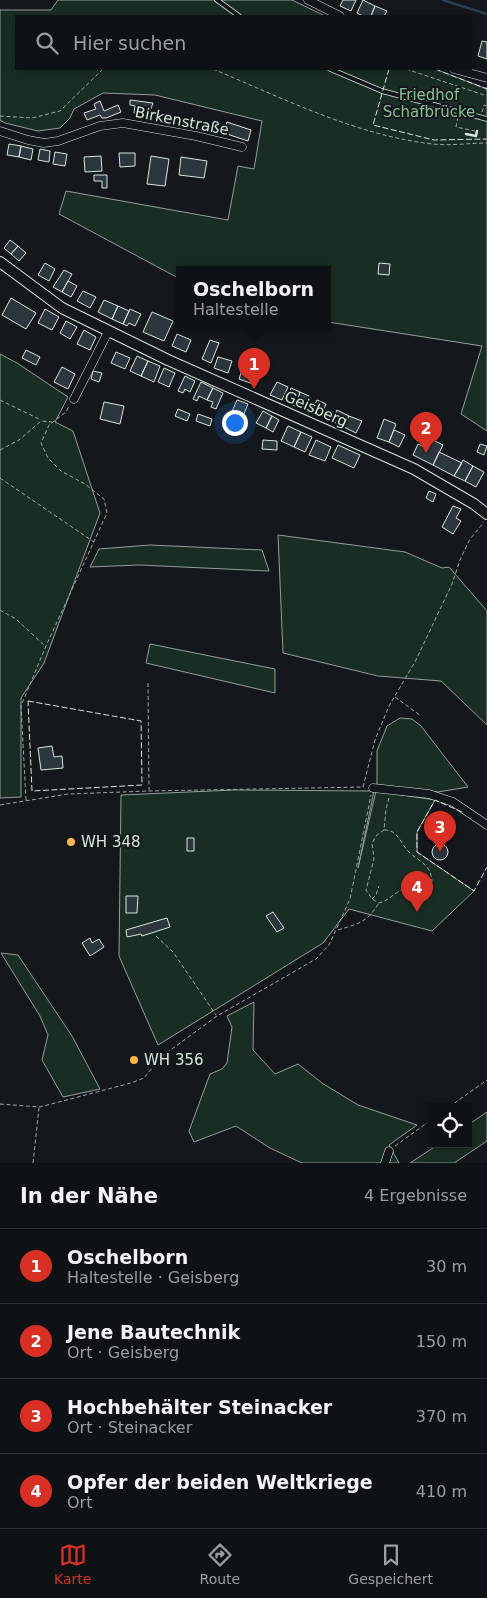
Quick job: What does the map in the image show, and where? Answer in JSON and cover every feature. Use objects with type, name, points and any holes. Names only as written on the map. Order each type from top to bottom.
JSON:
[{"type":"street","points":[[308,0],[338,15]]},
{"type":"street","points":[[458,70],[487,78]]},
{"type":"street","name":"Birkenstraße","points":[[0,131],[28,140],[44,142],[58,141],[100,126],[123,123],[196,136],[242,147]]},
{"type":"street","name":"Geisberg","points":[[0,262],[62,308],[108,332],[414,469],[474,504],[487,514]]},
{"type":"street","points":[[74,399],[108,332]]},
{"type":"street","points":[[373,788],[429,794],[453,802],[487,825]]},
{"type":"street","points":[[385,1163],[389,1151]]},
{"type":"lane","points":[[217,0],[238,15]]},
{"type":"lane","points":[[332,70],[382,91],[487,119]]},
{"type":"path","points":[[0,116],[32,118],[60,111],[102,70]]},
{"type":"path","points":[[215,70],[337,120],[390,136],[434,144],[487,143]]},
{"type":"path","points":[[409,70],[487,96]]},
{"type":"path","points":[[480,117],[484,105],[487,106]]},
{"type":"path","points":[[459,112],[456,127],[475,131]]},
{"type":"path","points":[[26,800],[21,706],[46,646],[107,513],[104,499],[85,484],[62,471],[48,458],[41,443],[49,425],[66,412],[74,399]]},
{"type":"path","points":[[0,400],[41,421],[53,422]]},
{"type":"path","points":[[0,450],[19,440],[41,421]]},
{"type":"path","points":[[0,478],[95,542]]},
{"type":"path","points":[[363,787],[375,740],[388,706],[416,660],[452,584],[470,539],[487,520]]},
{"type":"path","points":[[0,610],[16,619],[46,646]]},
{"type":"path","points":[[148,683],[149,790]]},
{"type":"path","points":[[395,697],[421,716]]},
{"type":"path","points":[[0,805],[68,794],[149,790],[373,788],[350,899],[329,945],[316,959],[217,1016],[161,1057],[144,1078],[40,1107],[0,1104]]},
{"type":"path","points":[[384,830],[388,799]]},
{"type":"path","points":[[337,930],[364,921],[379,903],[389,900],[399,891],[406,889],[421,890],[426,888],[432,881],[431,873],[426,865],[408,852],[397,834],[390,830],[384,830],[377,835],[372,843],[374,859],[366,890],[372,899],[379,903]]},
{"type":"path","points":[[372,899],[376,895],[379,886]]},
{"type":"path","points":[[156,936],[173,952],[217,1016]]},
{"type":"path","points":[[455,1103],[487,1080]]},
{"type":"path","points":[[34,1163],[40,1107]]},
{"type":"path","points":[[389,1151],[427,1123]]},
{"type":"green space","name":"Friedhof Schafbrücke","points":[[58,0],[292,0],[323,15],[15,15],[15,70],[438,70],[487,89],[487,431],[461,414],[482,346],[331,322],[331,266],[176,266],[176,277],[59,214],[66,191],[228,220],[238,166],[254,169],[262,121],[155,95],[103,93],[74,109],[70,118],[60,128],[38,131],[5,123],[0,120],[0,10],[51,10]]},
{"type":"green space","points":[[0,354],[68,397],[55,422],[73,431],[100,513],[44,663],[21,698],[21,797],[0,798]]},
{"type":"green space","points":[[278,535],[405,552],[442,568],[449,567],[487,611],[487,725],[441,681],[378,676],[283,653]]},
{"type":"green space","points":[[150,545],[262,550],[269,571],[139,565],[90,567],[99,549]]},
{"type":"green space","points":[[150,644],[275,669],[275,693],[146,663]]},
{"type":"green space","points":[[400,718],[412,719],[421,726],[468,787],[438,792],[377,785],[377,751],[387,726]]},
{"type":"green space","points":[[234,790],[374,791],[358,868],[376,791],[435,800],[417,832],[417,852],[474,891],[432,931],[349,909],[323,943],[158,1045],[119,956],[121,795]]},
{"type":"green space","points":[[1,953],[18,955],[72,1036],[100,1089],[63,1097],[42,1060],[48,1035],[40,1016]]},
{"type":"green space","points":[[254,1002],[253,1050],[275,1074],[298,1064],[322,1083],[358,1105],[417,1125],[389,1145],[399,1163],[302,1163],[270,1148],[236,1126],[194,1142],[189,1131],[210,1074],[222,1069],[227,1063],[232,1027],[227,1016]]},
{"type":"green space","points":[[487,1112],[487,1141],[454,1163],[410,1163],[433,1148],[472,1148],[472,1122]]},
{"type":"building","points":[[343,0],[356,0],[351,11],[340,6]]},
{"type":"building","points":[[363,0],[375,6],[371,15],[357,13]]},
{"type":"building","points":[[375,6],[387,11],[385,15],[371,15]]},
{"type":"building","points":[[482,41],[487,42],[487,59],[478,56]]},
{"type":"building","points":[[130,100],[153,103],[149,114],[134,113],[135,106],[130,105]]},
{"type":"building","points":[[100,101],[104,111],[118,105],[121,112],[106,118],[102,118],[100,115],[87,120],[84,113],[96,109],[94,104]]},
{"type":"building","points":[[227,122],[251,130],[248,141],[224,133]]},
{"type":"building","points":[[9,144],[21,146],[19,157],[7,155]]},
{"type":"building","points":[[21,146],[33,149],[31,160],[19,157]]},
{"type":"building","points":[[40,149],[50,151],[49,162],[38,160]]},
{"type":"building","points":[[55,152],[67,154],[65,166],[53,164]]},
{"type":"building","points":[[119,153],[135,153],[135,166],[120,167]]},
{"type":"building","points":[[101,156],[102,171],[85,172],[84,157]]},
{"type":"building","points":[[151,156],[169,159],[165,186],[147,184]]},
{"type":"building","points":[[181,157],[207,161],[204,178],[179,175]]},
{"type":"building","points":[[94,175],[107,175],[107,188],[102,188],[102,181],[94,181]]},
{"type":"building","points":[[10,240],[18,246],[11,254],[4,248]]},
{"type":"building","points":[[18,246],[26,253],[19,261],[11,254]]},
{"type":"building","points":[[45,263],[55,269],[49,281],[38,275]]},
{"type":"building","points":[[379,263],[390,264],[389,275],[378,274]]},
{"type":"building","points":[[64,270],[72,274],[62,292],[53,287]]},
{"type":"building","points":[[68,281],[77,286],[71,297],[62,292]]},
{"type":"building","points":[[83,291],[96,297],[90,308],[77,301]]},
{"type":"building","points":[[11,298],[36,313],[26,329],[2,315]]},
{"type":"building","points":[[104,300],[118,306],[112,319],[98,312]]},
{"type":"building","points":[[118,306],[129,311],[123,324],[112,319]]},
{"type":"building","points":[[45,309],[59,317],[52,330],[38,323]]},
{"type":"building","points":[[130,309],[141,314],[135,326],[129,323],[127,326],[123,324]]},
{"type":"building","points":[[152,312],[173,321],[164,341],[143,332]]},
{"type":"building","points":[[66,321],[77,327],[70,339],[60,333]]},
{"type":"building","points":[[84,330],[96,337],[90,350],[77,344]]},
{"type":"building","points":[[177,334],[191,340],[186,352],[172,346]]},
{"type":"building","points":[[210,340],[219,343],[211,363],[202,359]]},
{"type":"building","points":[[26,350],[40,357],[36,365],[22,358]]},
{"type":"building","points":[[116,352],[130,358],[125,369],[111,363]]},
{"type":"building","points":[[137,356],[148,361],[141,376],[130,371]]},
{"type":"building","points":[[218,357],[232,361],[228,373],[214,368]]},
{"type":"building","points":[[148,361],[160,366],[154,382],[141,376]]},
{"type":"building","points":[[62,367],[75,374],[68,389],[54,382]]},
{"type":"building","points":[[243,367],[257,373],[253,384],[239,379]]},
{"type":"building","points":[[164,368],[175,373],[169,387],[158,382]]},
{"type":"building","points":[[93,371],[102,373],[99,382],[91,379]]},
{"type":"building","points":[[185,376],[195,381],[190,392],[185,389],[183,393],[178,391]]},
{"type":"building","points":[[201,382],[213,388],[207,400],[199,396],[197,401],[193,399]]},
{"type":"building","points":[[277,382],[288,387],[282,400],[270,395]]},
{"type":"building","points":[[213,388],[223,393],[216,409],[211,407],[213,402],[207,400]]},
{"type":"building","points":[[291,388],[300,392],[295,406],[286,402]]},
{"type":"building","points":[[300,392],[309,396],[303,409],[295,406]]},
{"type":"building","points":[[237,400],[248,404],[243,416],[238,414],[236,418],[230,416]]},
{"type":"building","points":[[317,400],[326,404],[321,416],[311,412]]},
{"type":"building","points":[[104,402],[124,406],[120,424],[100,419]]},
{"type":"building","points":[[178,409],[190,414],[187,421],[175,416]]},
{"type":"building","points":[[337,410],[349,416],[344,427],[332,421]]},
{"type":"building","points":[[263,411],[272,416],[266,428],[256,423]]},
{"type":"building","points":[[198,414],[212,419],[210,426],[196,421]]},
{"type":"building","points":[[272,416],[279,420],[273,432],[266,428]]},
{"type":"building","points":[[349,416],[362,421],[356,433],[344,427]]},
{"type":"building","points":[[384,419],[396,424],[389,442],[377,438]]},
{"type":"building","points":[[416,424],[426,428],[423,434],[413,430]]},
{"type":"building","points":[[288,426],[301,432],[294,447],[281,441]]},
{"type":"building","points":[[394,430],[405,435],[399,447],[389,442]]},
{"type":"building","points":[[301,432],[312,437],[305,452],[294,447]]},
{"type":"building","points":[[431,439],[443,445],[433,465],[413,455],[418,444],[427,448]]},
{"type":"building","points":[[263,440],[277,441],[277,450],[262,449]]},
{"type":"building","points":[[316,440],[331,447],[325,461],[309,455]]},
{"type":"building","points":[[480,444],[487,446],[484,455],[477,452]]},
{"type":"building","points":[[338,445],[360,455],[354,468],[332,458]]},
{"type":"building","points":[[439,452],[462,463],[454,476],[433,465]]},
{"type":"building","points":[[463,460],[473,466],[465,481],[454,476]]},
{"type":"building","points":[[473,466],[484,472],[476,487],[465,481]]},
{"type":"building","points":[[429,491],[436,494],[433,502],[426,498]]},
{"type":"building","points":[[453,506],[461,509],[456,518],[461,521],[453,534],[442,527]]},
{"type":"building","points":[[52,746],[54,757],[62,756],[63,768],[41,770],[38,748]]},
{"type":"building","points":[[187,838],[194,838],[194,851],[187,851]]},
{"type":"building","points":[[440,844],[446,846],[448,852],[446,858],[440,860],[434,858],[432,852],[434,846]]},
{"type":"building","points":[[126,896],[138,896],[137,913],[126,913]]},
{"type":"building","points":[[273,912],[284,928],[277,932],[266,916]]},
{"type":"building","points":[[167,918],[170,927],[142,936],[141,934],[127,937],[126,930]]},
{"type":"building","points":[[90,938],[92,943],[99,939],[104,947],[90,956],[82,943]]},
{"type":"waterway","points":[[443,0],[487,14]]},
{"type":"fence","points":[[389,70],[373,125],[434,140],[487,139]]},
{"type":"fence","points":[[438,70],[487,89]]},
{"type":"fence","points":[[28,701],[141,721],[142,785],[32,791],[28,701]]},
{"type":"fence","points":[[462,812],[435,800],[417,832],[417,852],[474,891],[487,867]]},
{"type":"wall","points":[[466,134],[476,136],[477,131]]},
{"type":"place","name":"Oschelborn","points":[[254,389]]},
{"type":"place","name":"Jene Bautechnik","points":[[426,453]]},
{"type":"place","name":"WH 348","points":[[71,842]]},
{"type":"place","name":"Hochbehälter Steinacker","points":[[440,852]]},
{"type":"place","name":"Opfer der beiden Weltkriege","points":[[417,912]]},
{"type":"place","name":"WH 356","points":[[134,1060]]}]
